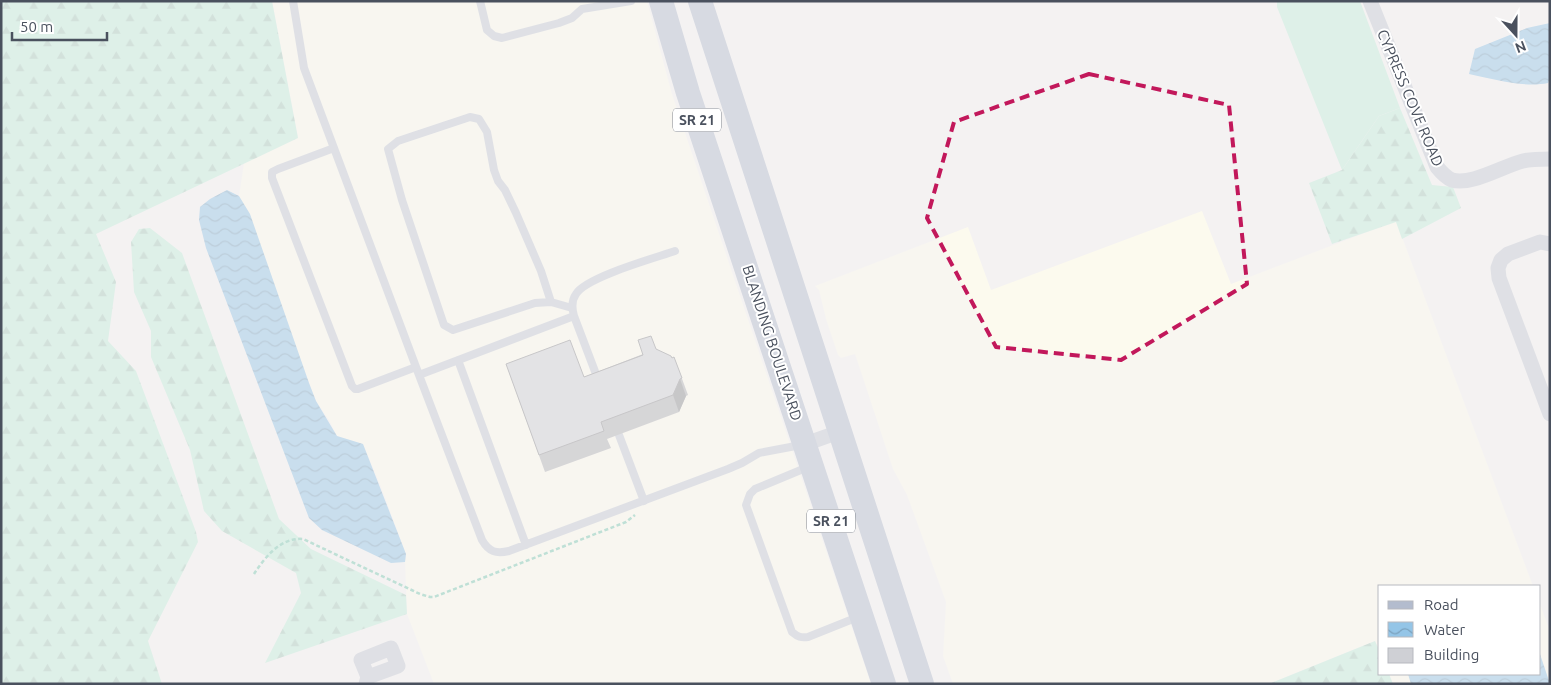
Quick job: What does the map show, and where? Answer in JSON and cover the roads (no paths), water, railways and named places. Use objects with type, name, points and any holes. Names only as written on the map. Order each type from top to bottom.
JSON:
[{"type":"main road","name":"BLANDING BOULEVARD","points":[[661,1],[688,93],[884,684]]},
{"type":"main road","name":"SR 21","points":[[700,1],[922,684]]},
{"type":"street","name":"CYPRESS COVE ROAD","points":[[1370,1],[1437,167],[1443,174],[1451,180],[1472,180],[1524,160],[1550,159]]},
{"type":"street","points":[[1550,244],[1540,242],[1508,254],[1501,260],[1498,268],[1499,278],[1550,414]]},
{"type":"street","points":[[809,455],[839,432]]},
{"type":"lane","points":[[293,1],[304,68],[419,375],[486,547],[491,551],[509,551],[728,469],[759,453],[809,455]]},
{"type":"lane","points":[[480,1],[487,30],[494,36],[502,38],[572,18],[582,9],[631,1]]},
{"type":"lane","points":[[551,302],[541,272],[516,213],[505,190],[498,181],[487,132],[479,118],[470,117],[398,141],[388,149],[402,200],[444,325],[453,330],[535,302],[551,302],[573,312]]},
{"type":"lane","points":[[334,148],[278,169],[272,172],[272,178],[352,386],[355,389],[416,367]]},
{"type":"lane","points":[[602,390],[573,312],[576,293],[589,283],[605,276],[675,252]]},
{"type":"lane","points":[[419,375],[573,312]]},
{"type":"lane","points":[[458,360],[526,545]]},
{"type":"lane","points":[[619,435],[644,501]]},
{"type":"lane","points":[[809,455],[760,486],[750,494],[746,505],[792,632],[802,638],[808,637],[862,616]]},
{"type":"water","points":[[1550,23],[1550,78],[1548,83],[1519,84],[1469,74],[1475,49],[1527,28]]},
{"type":"water","points":[[227,190],[239,196],[250,214],[316,401],[337,436],[363,444],[406,554],[405,562],[391,563],[322,530],[309,518],[206,248],[199,220],[200,207]]},
{"type":"water","points":[[1541,657],[1550,684],[1411,684],[1408,675],[1541,675]]}]
